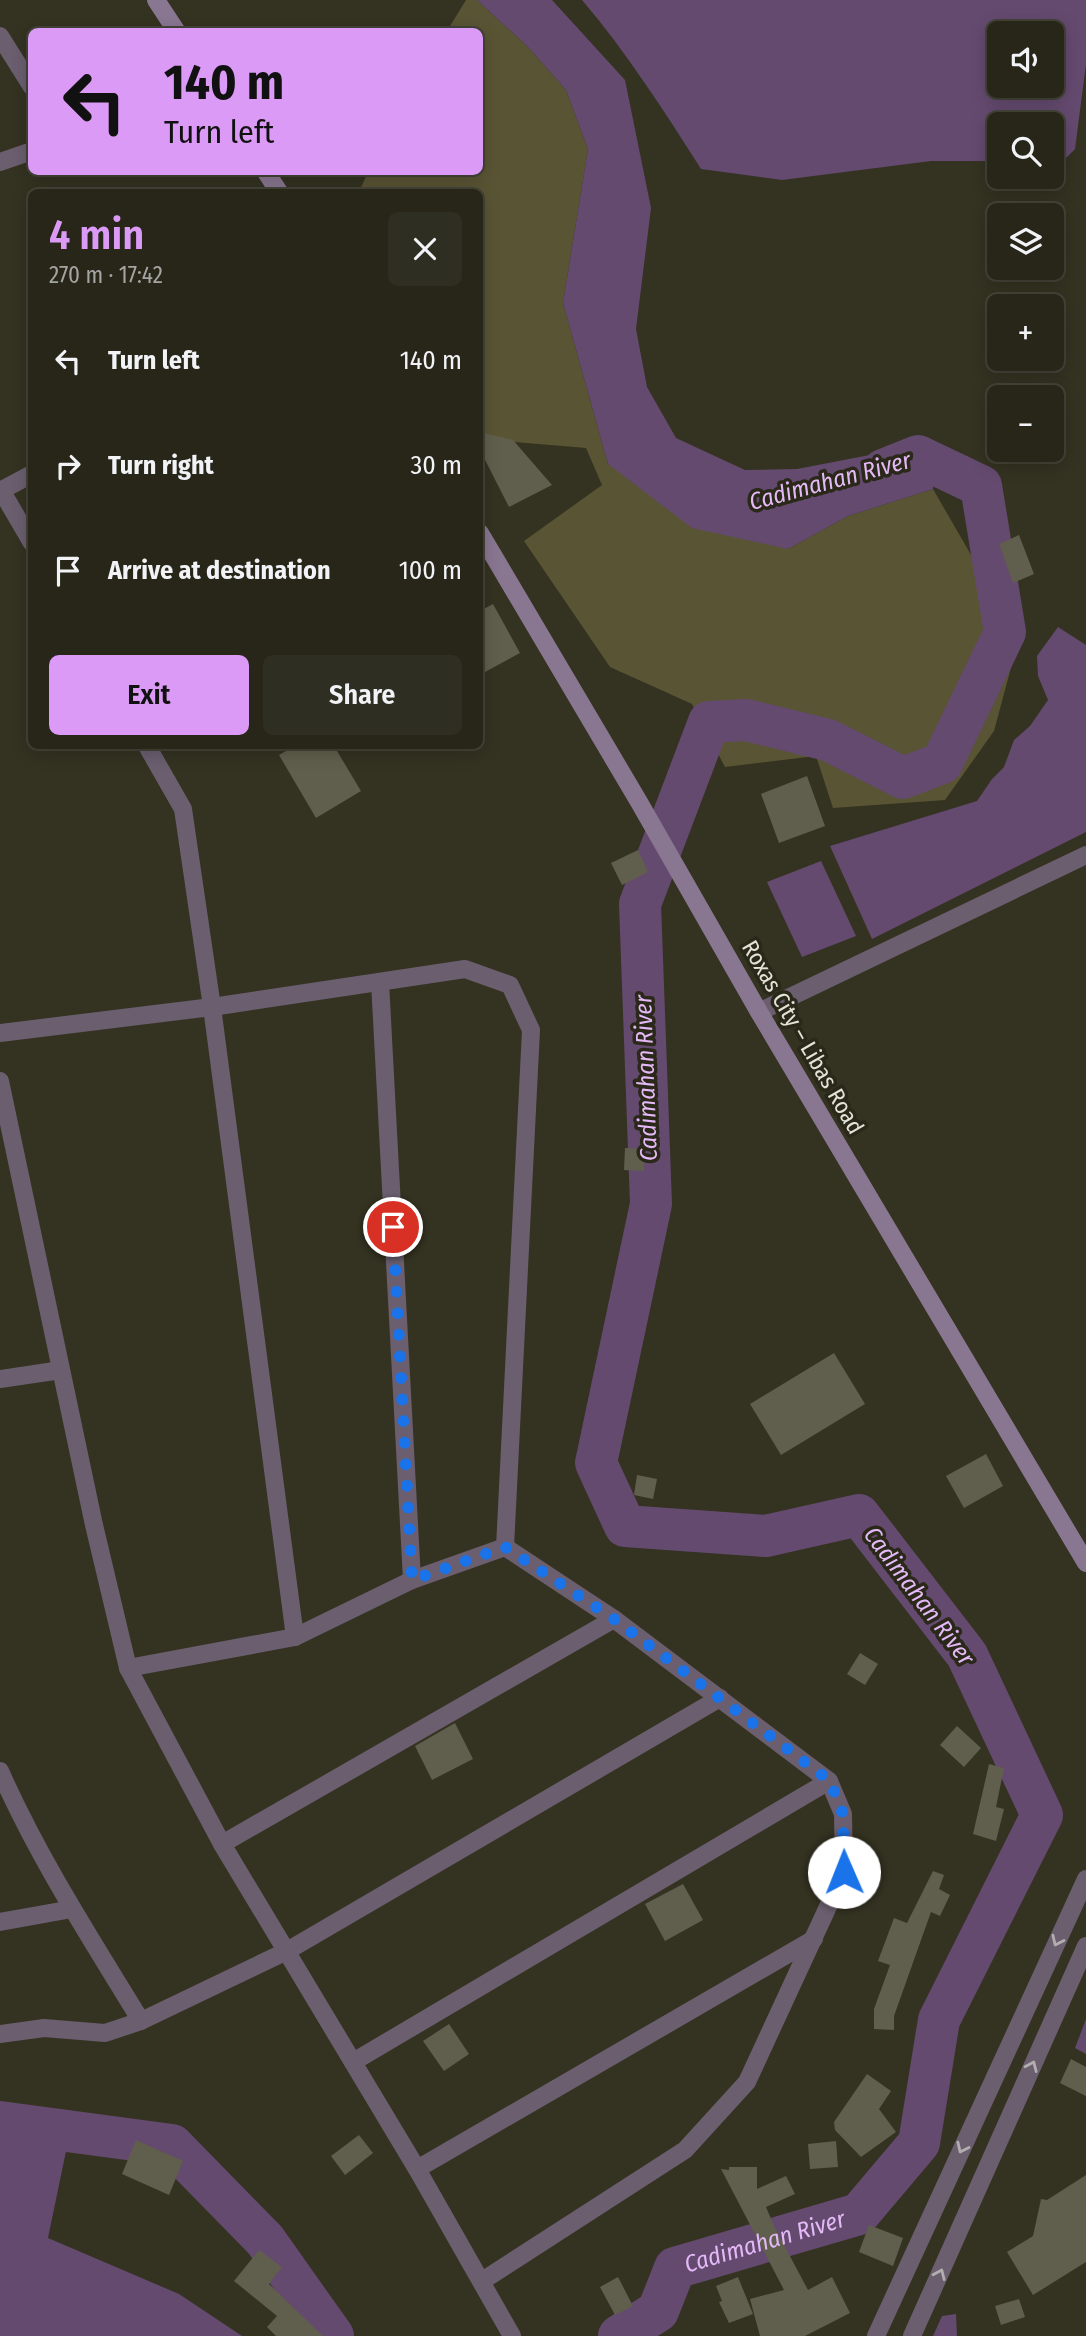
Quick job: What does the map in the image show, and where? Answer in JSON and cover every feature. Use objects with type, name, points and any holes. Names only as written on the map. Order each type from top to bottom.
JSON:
[{"type":"main road","points":[[156,0],[174,28]]},
{"type":"main road","name":"Roxas City – Libas Road","points":[[483,538],[759,1012],[1086,1563]]},
{"type":"street","points":[[0,36],[28,81]]},
{"type":"street","points":[[0,162],[28,152]]},
{"type":"street","points":[[28,476],[1,490],[28,536]]},
{"type":"street","points":[[149,749],[183,809],[212,1007],[295,1637]]},
{"type":"street","points":[[759,1012],[1086,855]]},
{"type":"street","points":[[0,1033],[212,1007],[465,969],[510,985],[531,1030],[505,1547]]},
{"type":"street","points":[[380,982],[412,1580]]},
{"type":"street","points":[[0,1081],[128,1668],[222,1844],[418,2169],[512,2336]]},
{"type":"street","points":[[0,1379],[61,1370]]},
{"type":"street","points":[[128,1668],[295,1637],[412,1580],[505,1547]]},
{"type":"street","points":[[482,2281],[685,2150],[747,2082],[844,1872],[843,1814],[830,1781],[614,1619],[505,1547]]},
{"type":"street","points":[[222,1844],[614,1619]]},
{"type":"street","points":[[0,2034],[44,2028],[105,2033],[141,2021],[287,1951],[720,1698]]},
{"type":"street","points":[[0,1771],[8,1811],[141,2021]]},
{"type":"street","points":[[353,2062],[830,1781]]},
{"type":"street","points":[[876,2336],[1086,1879]]},
{"type":"street","points":[[0,1922],[72,1909]]},
{"type":"street","points":[[418,2169],[815,1939]]},
{"type":"street","points":[[912,2336],[1086,1946]]},
{"type":"shaded area","points":[[466,0],[477,0],[529,48],[566,90],[588,149],[563,303],[608,464],[788,549],[848,516],[933,489],[1019,638],[994,731],[945,800],[833,808],[816,756],[725,767],[692,704],[610,667],[524,541],[602,485],[586,448],[483,439],[483,189],[360,189],[367,175],[483,175],[483,28],[449,28]]},
{"type":"water","points":[[477,0],[552,0],[625,80],[651,208],[636,329],[647,387],[676,438],[745,470],[797,469],[880,453],[937,448],[933,489],[848,516],[788,549],[692,528],[608,464],[563,303],[588,149],[566,90],[529,48]]},
{"type":"water","points":[[582,0],[1086,0],[1086,64],[1075,149],[1064,160],[1064,112],[987,112],[987,161],[931,161],[782,180],[701,169],[614,41]]},
{"type":"water","points":[[1058,627],[1086,645],[1086,832],[872,939],[830,846],[977,801],[1004,767],[1014,740],[1030,726],[1048,700],[1038,676],[1037,656]]},
{"type":"water","points":[[821,861],[856,936],[802,957],[767,882]]},
{"type":"water","points":[[1086,2019],[1086,2054],[1075,2048]]},
{"type":"water","points":[[0,2122],[71,2127],[48,2238],[179,2294],[242,2336],[0,2336]]},
{"type":"water","points":[[956,2314],[957,2336],[933,2336],[942,2316]]},
{"type":"building","points":[[483,433],[513,440],[552,485],[509,507],[483,456]]},
{"type":"building","points":[[1019,535],[1034,574],[1013,583],[999,544]]},
{"type":"building","points":[[493,604],[520,653],[485,672],[483,668],[483,609]]},
{"type":"building","points":[[290,749],[336,749],[361,791],[316,818],[279,755]]},
{"type":"building","points":[[807,776],[825,826],[779,843],[761,794]]},
{"type":"building","points":[[638,850],[648,872],[622,885],[611,863]]},
{"type":"building","points":[[625,1148],[645,1149],[644,1171],[624,1170]]},
{"type":"building","points":[[834,1353],[865,1404],[781,1455],[750,1404]]},
{"type":"building","points":[[986,1454],[1003,1486],[964,1508],[946,1476]]},
{"type":"building","points":[[637,1475],[657,1479],[653,1499],[634,1495]]},
{"type":"building","points":[[860,1653],[878,1664],[865,1685],[847,1674]]},
{"type":"building","points":[[455,1723],[473,1759],[432,1780],[415,1746]]},
{"type":"building","points":[[957,1726],[981,1748],[964,1767],[940,1745]]},
{"type":"building","points":[[989,1764],[1004,1768],[996,1807],[1004,1809],[996,1841],[973,1834]]},
{"type":"building","points":[[933,1871],[944,1875],[939,1889],[950,1895],[940,1916],[931,1912],[894,2016],[894,2030],[874,2029],[874,2009],[890,1965],[878,1961],[894,1918],[907,1923]]},
{"type":"building","points":[[683,1884],[703,1920],[665,1941],[645,1904]]},
{"type":"building","points":[[449,2024],[469,2054],[444,2071],[423,2041]]},
{"type":"building","points":[[1071,2059],[1086,2067],[1086,2096],[1060,2083]]},
{"type":"building","points":[[867,2074],[891,2091],[879,2109],[896,2132],[861,2157],[835,2130],[834,2122]]},
{"type":"building","points":[[359,2135],[373,2153],[345,2175],[331,2156]]},
{"type":"building","points":[[136,2140],[183,2161],[169,2195],[122,2174]]},
{"type":"building","points":[[836,2141],[838,2167],[810,2169],[808,2144]]},
{"type":"building","points":[[729,2167],[757,2167],[757,2189],[786,2176],[795,2194],[766,2207],[775,2228],[808,2290],[832,2277],[850,2313],[805,2336],[760,2336],[750,2299],[784,2290],[721,2169],[729,2170]]},
{"type":"building","points":[[1086,2175],[1086,2262],[1033,2295],[1007,2252],[1033,2236],[1041,2199],[1047,2200]]},
{"type":"building","points":[[869,2225],[903,2238],[893,2266],[859,2252]]},
{"type":"building","points":[[259,2250],[282,2267],[269,2284],[323,2336],[276,2336],[267,2327],[277,2316],[234,2281]]},
{"type":"building","points":[[618,2277],[633,2306],[615,2315],[600,2287]]},
{"type":"building","points":[[738,2277],[753,2314],[729,2323],[719,2302],[722,2301],[716,2286]]},
{"type":"building","points":[[1019,2299],[1025,2317],[1001,2325],[995,2306]]},
{"type":"waterway","name":"Cadimahan River","points":[[619,2336],[658,2311],[675,2268],[859,2214],[919,2143],[939,2020],[1042,1815],[967,1655],[859,1515],[766,1536],[625,1526],[596,1463],[651,1204],[640,904],[709,722],[746,720],[828,740],[903,778],[942,763],[1005,632],[981,486],[918,456],[883,470]]},
{"type":"waterway","name":"Cadimahan River","points":[[0,2122],[172,2145],[265,2240],[333,2336]]},
{"type":"route","points":[[393,1227],[412,1580],[505,1547],[614,1619],[830,1781],[843,1814],[844,1872]]}]
